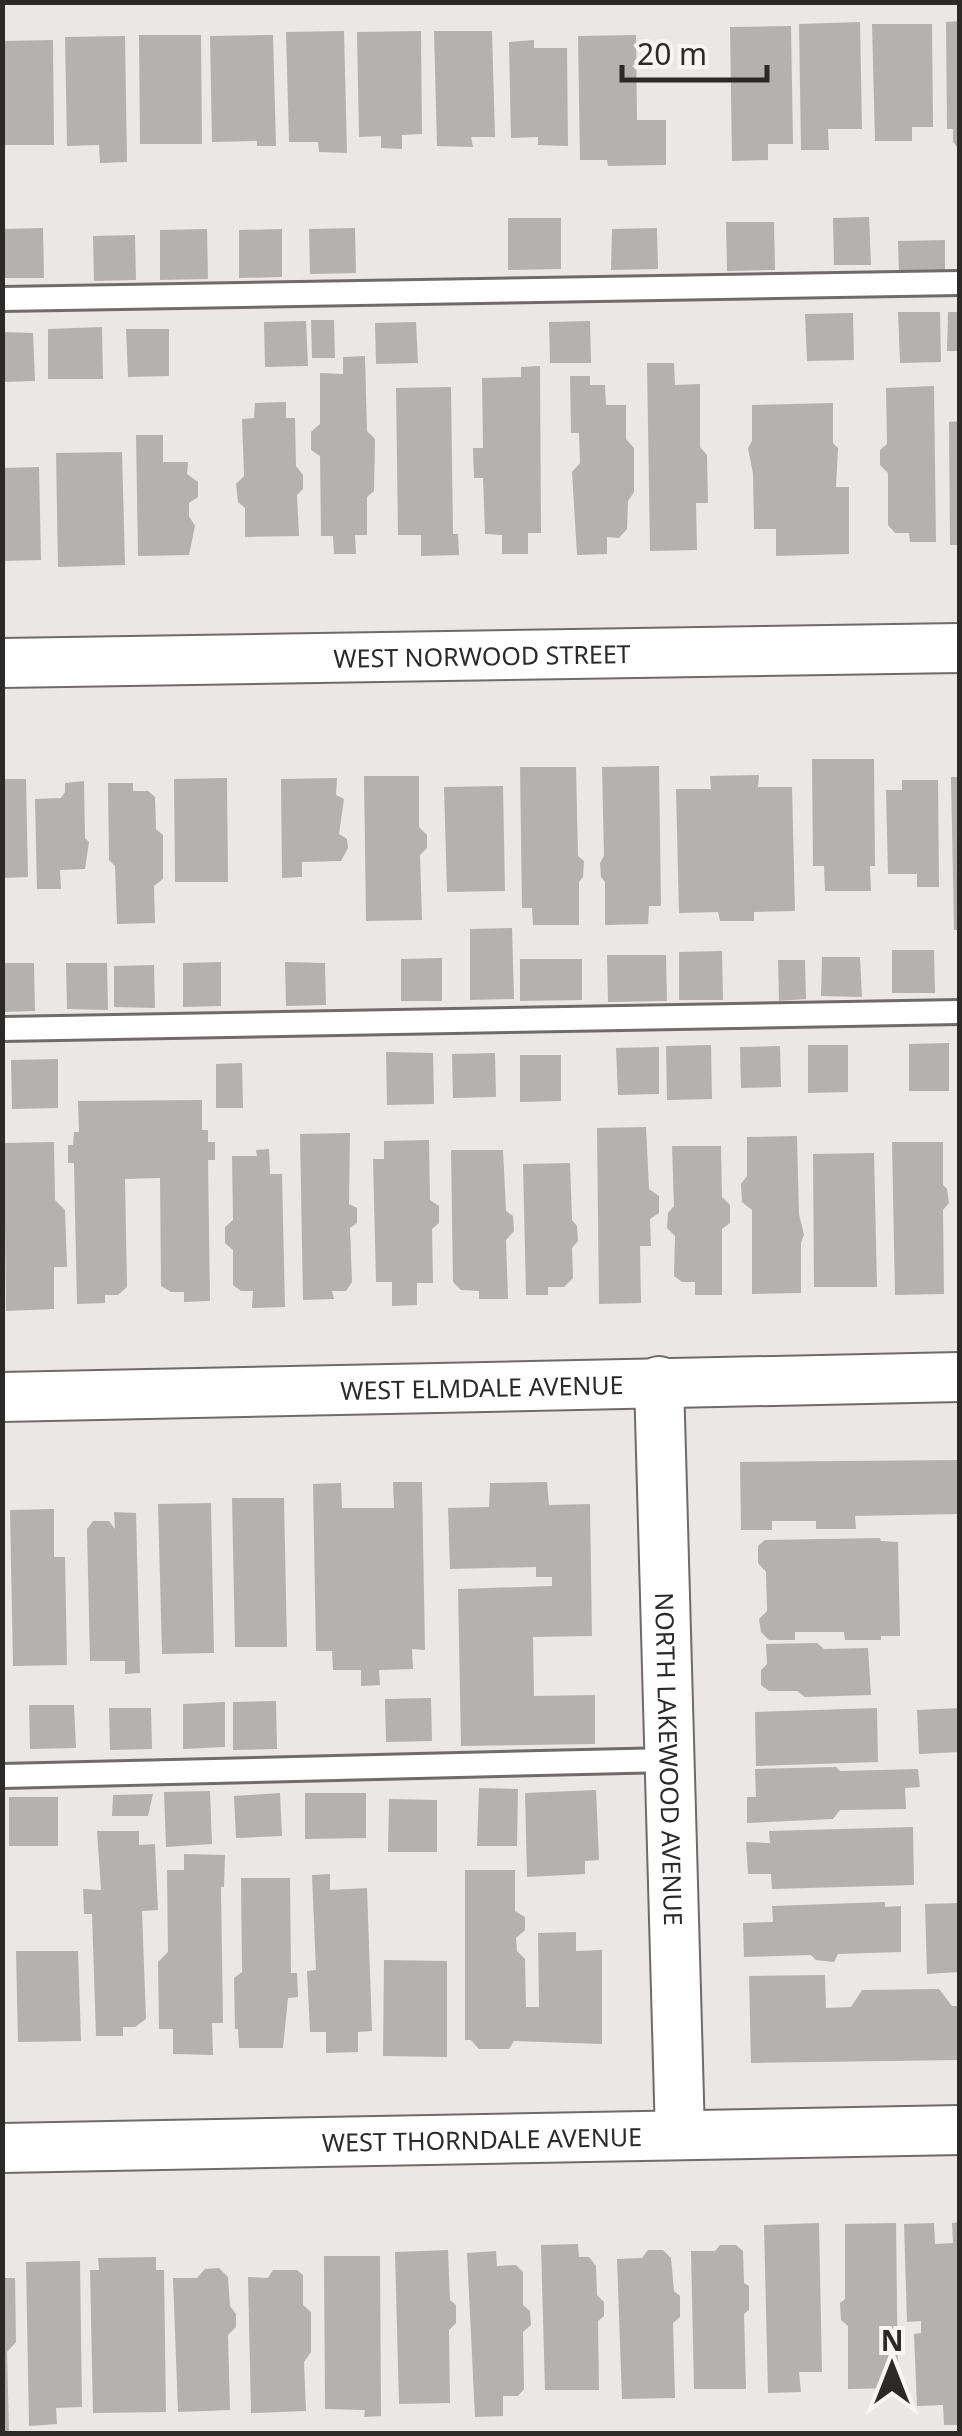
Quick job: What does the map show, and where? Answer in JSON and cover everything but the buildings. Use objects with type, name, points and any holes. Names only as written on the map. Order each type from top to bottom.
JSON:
[{"type":"street","name":"WEST NORWOOD STREET","points":[[2,663],[960,648]]},
{"type":"street","name":"WEST ELMDALE AVENUE","points":[[2,1397],[960,1377]]},
{"type":"street","name":"NORTH LAKEWOOD AVENUE","points":[[658,1381],[680,2135]]},
{"type":"street","name":"WEST THORNDALE AVENUE","points":[[2,2148],[960,2130]]},
{"type":"lane","points":[[2,299],[960,283]]},
{"type":"lane","points":[[2,1029],[960,1012]]},
{"type":"lane","points":[[2,1776],[670,1760]]}]
